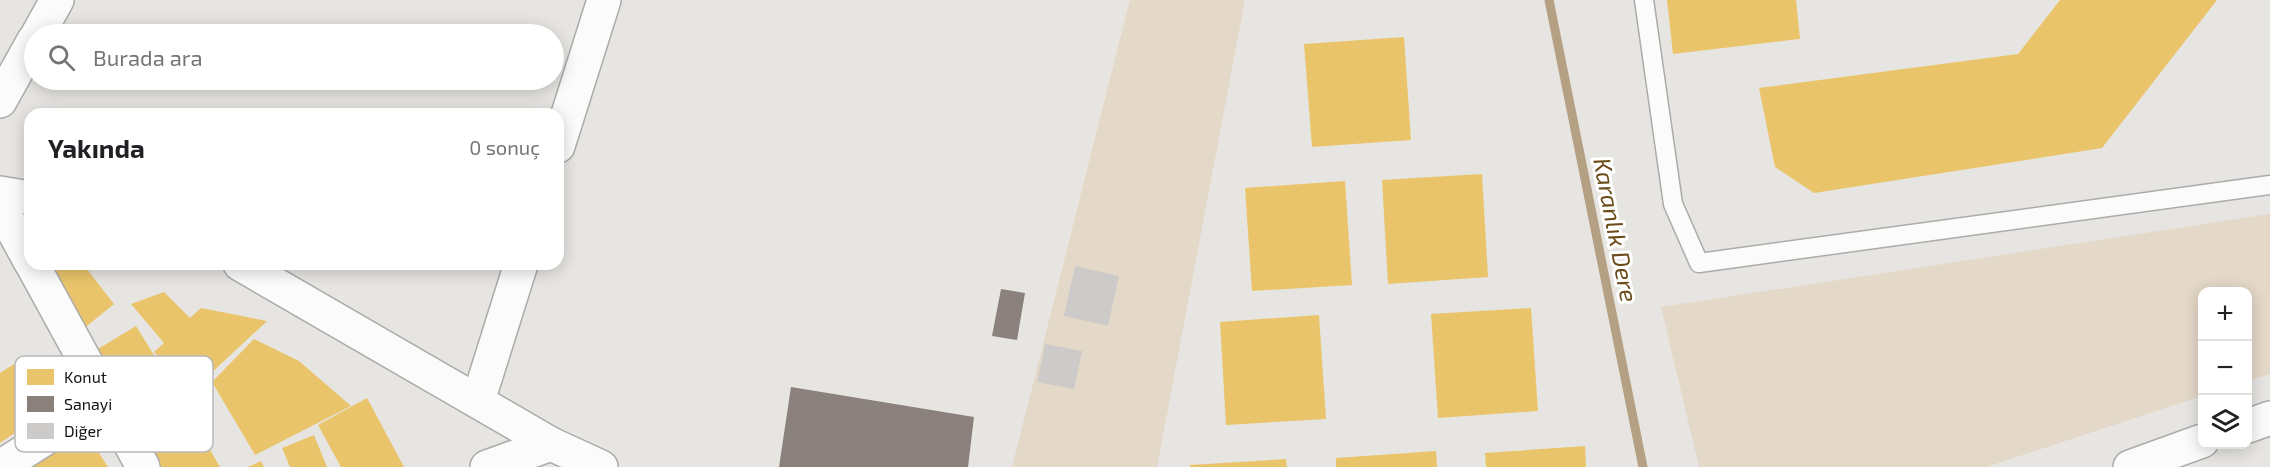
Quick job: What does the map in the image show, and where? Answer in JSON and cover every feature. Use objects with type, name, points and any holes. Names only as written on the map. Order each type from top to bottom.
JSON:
[{"type":"street","points":[[44,24],[57,0]]},
{"type":"street","points":[[564,127],[604,0]]},
{"type":"street","points":[[0,101],[24,58]]},
{"type":"street","points":[[10,201],[24,242]]},
{"type":"street","points":[[35,270],[82,356]]},
{"type":"street","points":[[250,270],[551,444],[601,467]]},
{"type":"street","points":[[478,401],[519,270]]},
{"type":"street","points":[[2252,424],[2270,418]]},
{"type":"street","points":[[2130,467],[2198,442]]},
{"type":"street","points":[[487,467],[551,444]]},
{"type":"street","points":[[0,467],[24,452]]},
{"type":"street","points":[[134,452],[142,467]]},
{"type":"lane","points":[[1644,0],[1673,204],[1699,263],[2270,185]]},
{"type":"shaded area","points":[[1130,0],[1245,0],[1157,467],[1012,467]]},
{"type":"shaded area","points":[[2270,214],[2270,374],[2252,380],[2252,287],[2198,287],[2198,397],[1986,467],[1699,467],[1661,307]]},
{"type":"building: Konut","points":[[1667,0],[1796,0],[1800,39],[1673,54]]},
{"type":"building: Konut","points":[[2060,0],[2217,0],[2102,148],[1814,193],[1775,167],[1759,88],[2018,54]]},
{"type":"building: Konut","points":[[1404,37],[1411,140],[1312,147],[1304,44]]},
{"type":"building: Konut","points":[[1482,174],[1488,277],[1388,284],[1382,180]]},
{"type":"building: Konut","points":[[1345,181],[1352,285],[1252,291],[1245,188]]},
{"type":"building: Konut","points":[[57,270],[88,270],[114,304],[82,330],[54,272]]},
{"type":"building: Konut","points":[[164,292],[190,318],[201,308],[267,321],[213,371],[213,356],[158,356],[154,352],[164,343],[131,304]]},
{"type":"building: Konut","points":[[1531,308],[1538,411],[1438,418],[1431,314]]},
{"type":"building: Konut","points":[[1319,315],[1326,419],[1226,425],[1220,322]]},
{"type":"building: Konut","points":[[136,326],[155,356],[89,356]]},
{"type":"building: Konut","points":[[254,339],[299,361],[351,406],[255,455],[213,381]]},
{"type":"building: Konut","points":[[15,366],[15,433],[0,443],[0,373]]},
{"type":"building: Konut","points":[[367,398],[404,467],[341,467],[318,425]]},
{"type":"building: Konut","points":[[314,435],[327,467],[290,467],[282,448]]},
{"type":"building: Konut","points":[[1585,446],[1586,467],[1486,467],[1485,453]]},
{"type":"building: Konut","points":[[1436,451],[1437,467],[1336,467],[1336,458]]},
{"type":"building: Konut","points":[[48,452],[98,452],[108,467],[24,467]]},
{"type":"building: Konut","points":[[145,452],[211,452],[220,467],[153,467]]},
{"type":"building: Konut","points":[[1286,459],[1287,467],[1190,467],[1190,465]]},
{"type":"building: Konut","points":[[261,461],[264,467],[248,467]]},
{"type":"building: Sanayi","points":[[1001,289],[1025,293],[1017,340],[992,336]]},
{"type":"building: Sanayi","points":[[791,387],[974,417],[968,467],[779,467]]},
{"type":"building: Diğer","points":[[1075,266],[1119,276],[1108,326],[1064,316]]},
{"type":"building: Diğer","points":[[1045,344],[1082,351],[1074,389],[1037,382]]},
{"type":"waterway","name":"Karanlık Dere","points":[[1549,0],[1643,467]]}]
